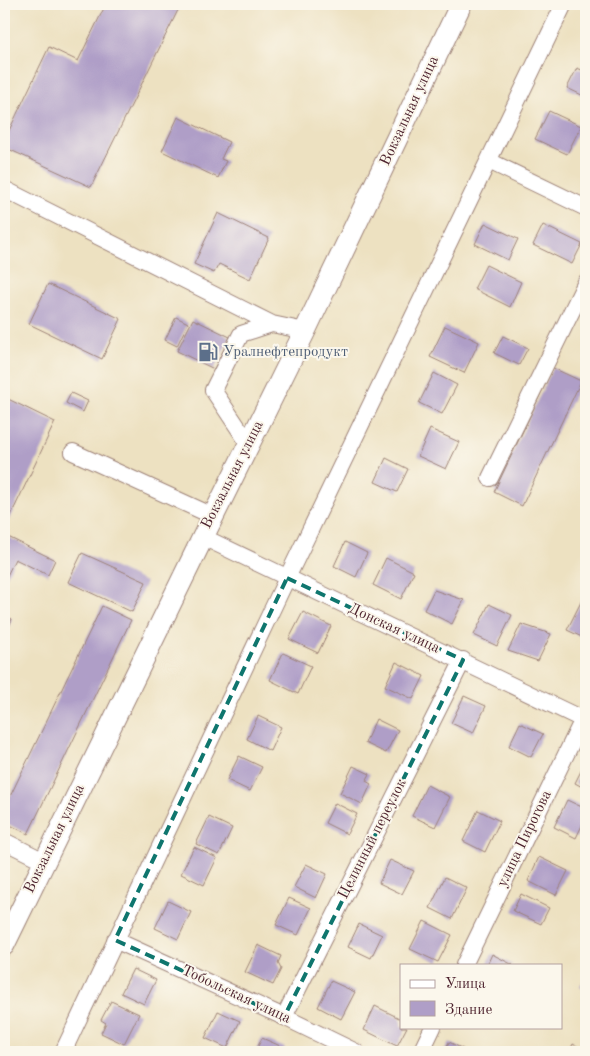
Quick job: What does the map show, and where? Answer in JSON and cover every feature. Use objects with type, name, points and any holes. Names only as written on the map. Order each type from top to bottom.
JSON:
[{"type":"main road","name":"Вокзальная улица","points":[[4,945],[305,331],[461,4]]},
{"type":"street","points":[[63,1052],[287,578],[564,4]]},
{"type":"street","points":[[489,161],[586,208]]},
{"type":"street","points":[[4,189],[272,324],[305,331]]},
{"type":"street","points":[[490,478],[586,282]]},
{"type":"street","points":[[249,444],[213,390],[240,334],[272,324]]},
{"type":"street","points":[[73,452],[213,516]]},
{"type":"street","name":"Донская улица","points":[[203,537],[585,718]]},
{"type":"street","name":"Целинный переулок","points":[[284,1017],[462,660]]},
{"type":"street","name":"улица Пирогова","points":[[464,964],[585,718]]},
{"type":"street","points":[[4,841],[44,861]]},
{"type":"street","name":"Тобольская улица","points":[[115,940],[356,1052]]},
{"type":"street","points":[[421,1052],[433,1028]]},
{"type":"highlighted area","points":[[287,578],[463,660],[284,1017],[115,940]]},
{"type":"building","points":[[106,4],[181,4],[91,187],[4,147],[4,141],[49,47],[78,61]]},
{"type":"building","points":[[585,63],[586,97],[567,88],[577,68],[582,70]]},
{"type":"building","points":[[549,111],[581,126],[567,154],[535,139]]},
{"type":"building","points":[[178,117],[229,142],[221,159],[226,161],[218,178],[162,151]]},
{"type":"building","points":[[218,213],[269,238],[250,279],[219,264],[214,273],[194,264]]},
{"type":"building","points":[[485,223],[518,239],[508,260],[475,244]]},
{"type":"building","points":[[543,225],[582,244],[572,264],[533,245]]},
{"type":"building","points":[[486,265],[521,282],[510,307],[474,289]]},
{"type":"building","points":[[48,284],[121,319],[102,359],[29,324]]},
{"type":"building","points":[[176,317],[188,323],[177,346],[165,340]]},
{"type":"building","points":[[193,319],[230,337],[214,369],[177,351]]},
{"type":"building","points":[[445,326],[479,342],[464,373],[430,357]]},
{"type":"building","points":[[503,336],[528,348],[519,365],[494,353]]},
{"type":"building","points":[[553,368],[581,381],[522,506],[494,492]]},
{"type":"building","points":[[434,373],[457,385],[442,414],[419,403]]},
{"type":"building","points":[[71,393],[88,401],[83,412],[66,403]]},
{"type":"building","points":[[4,397],[55,422],[4,530]]},
{"type":"building","points":[[430,429],[459,442],[446,469],[418,456]]},
{"type":"building","points":[[386,458],[408,469],[397,492],[375,482]]},
{"type":"building","points":[[4,535],[55,560],[48,575],[15,559],[4,582]]},
{"type":"building","points":[[345,542],[367,553],[356,577],[334,566]]},
{"type":"building","points":[[82,553],[146,582],[132,612],[68,582]]},
{"type":"building","points":[[386,558],[414,572],[401,599],[373,585]]},
{"type":"building","points":[[434,590],[464,600],[452,624],[424,610]]},
{"type":"building","points":[[582,600],[586,602],[586,639],[567,630]]},
{"type":"building","points":[[489,604],[512,615],[497,646],[474,635]]},
{"type":"building","points":[[102,606],[131,620],[28,834],[4,822],[4,809]]},
{"type":"building","points":[[303,612],[331,626],[318,653],[289,639]]},
{"type":"building","points":[[4,615],[12,619],[4,638]]},
{"type":"building","points":[[521,624],[551,634],[538,661],[508,651]]},
{"type":"building","points":[[283,653],[311,666],[298,694],[270,680]]},
{"type":"building","points":[[396,662],[424,676],[413,699],[385,686]]},
{"type":"building","points":[[464,696],[486,706],[473,733],[451,723]]},
{"type":"building","points":[[258,716],[281,727],[270,751],[247,739]]},
{"type":"building","points":[[376,719],[398,730],[386,753],[365,743]]},
{"type":"building","points":[[520,723],[543,734],[531,757],[509,746]]},
{"type":"building","points":[[239,756],[262,767],[250,791],[227,780]]},
{"type":"building","points":[[586,761],[586,789],[575,783]]},
{"type":"building","points":[[353,766],[370,774],[366,781],[371,784],[362,804],[340,793]]},
{"type":"building","points":[[427,785],[450,797],[435,827],[412,816]]},
{"type":"building","points":[[567,800],[586,809],[586,817],[576,838],[554,827]]},
{"type":"building","points":[[335,803],[357,814],[347,834],[325,823]]},
{"type":"building","points":[[478,810],[500,821],[485,852],[463,841]]},
{"type":"building","points":[[209,817],[232,828],[219,855],[196,844]]},
{"type":"building","points":[[194,847],[217,858],[204,885],[181,874]]},
{"type":"building","points":[[539,857],[568,871],[556,895],[528,881]]},
{"type":"building","points":[[390,860],[414,871],[402,894],[379,883]]},
{"type":"building","points":[[306,864],[327,874],[316,898],[294,887]]},
{"type":"building","points":[[445,877],[467,888],[452,919],[430,908]]},
{"type":"building","points":[[521,894],[549,908],[541,924],[513,911]]},
{"type":"building","points":[[289,898],[311,908],[298,935],[276,925]]},
{"type":"building","points":[[168,901],[191,912],[178,939],[155,928]]},
{"type":"building","points":[[424,921],[452,935],[438,962],[410,949]]},
{"type":"building","points":[[359,924],[382,935],[371,958],[348,947]]},
{"type":"building","points":[[258,945],[281,956],[278,963],[281,969],[273,985],[245,972]]},
{"type":"building","points":[[492,954],[511,964],[487,964]]},
{"type":"building","points":[[133,969],[156,980],[144,1004],[121,993]]},
{"type":"building","points":[[586,974],[586,991],[580,987]]},
{"type":"building","points":[[331,981],[355,992],[341,1019],[318,1007]]},
{"type":"building","points":[[111,1001],[139,1014],[124,1044],[101,1033],[106,1023],[101,1020]]},
{"type":"building","points":[[375,1006],[400,1018],[400,1028],[406,1028],[397,1046],[364,1030]]},
{"type":"building","points":[[218,1011],[240,1021],[227,1048],[205,1038]]},
{"type":"building","points":[[262,1038],[285,1048],[283,1052],[255,1052]]},
{"type":"building","points":[[449,1042],[469,1052],[444,1052]]},
{"type":"building","points":[[573,1044],[586,1051],[586,1052],[569,1052]]},
{"type":"place","name":"Уралнефтепродукт","points":[[208,352]]}]
